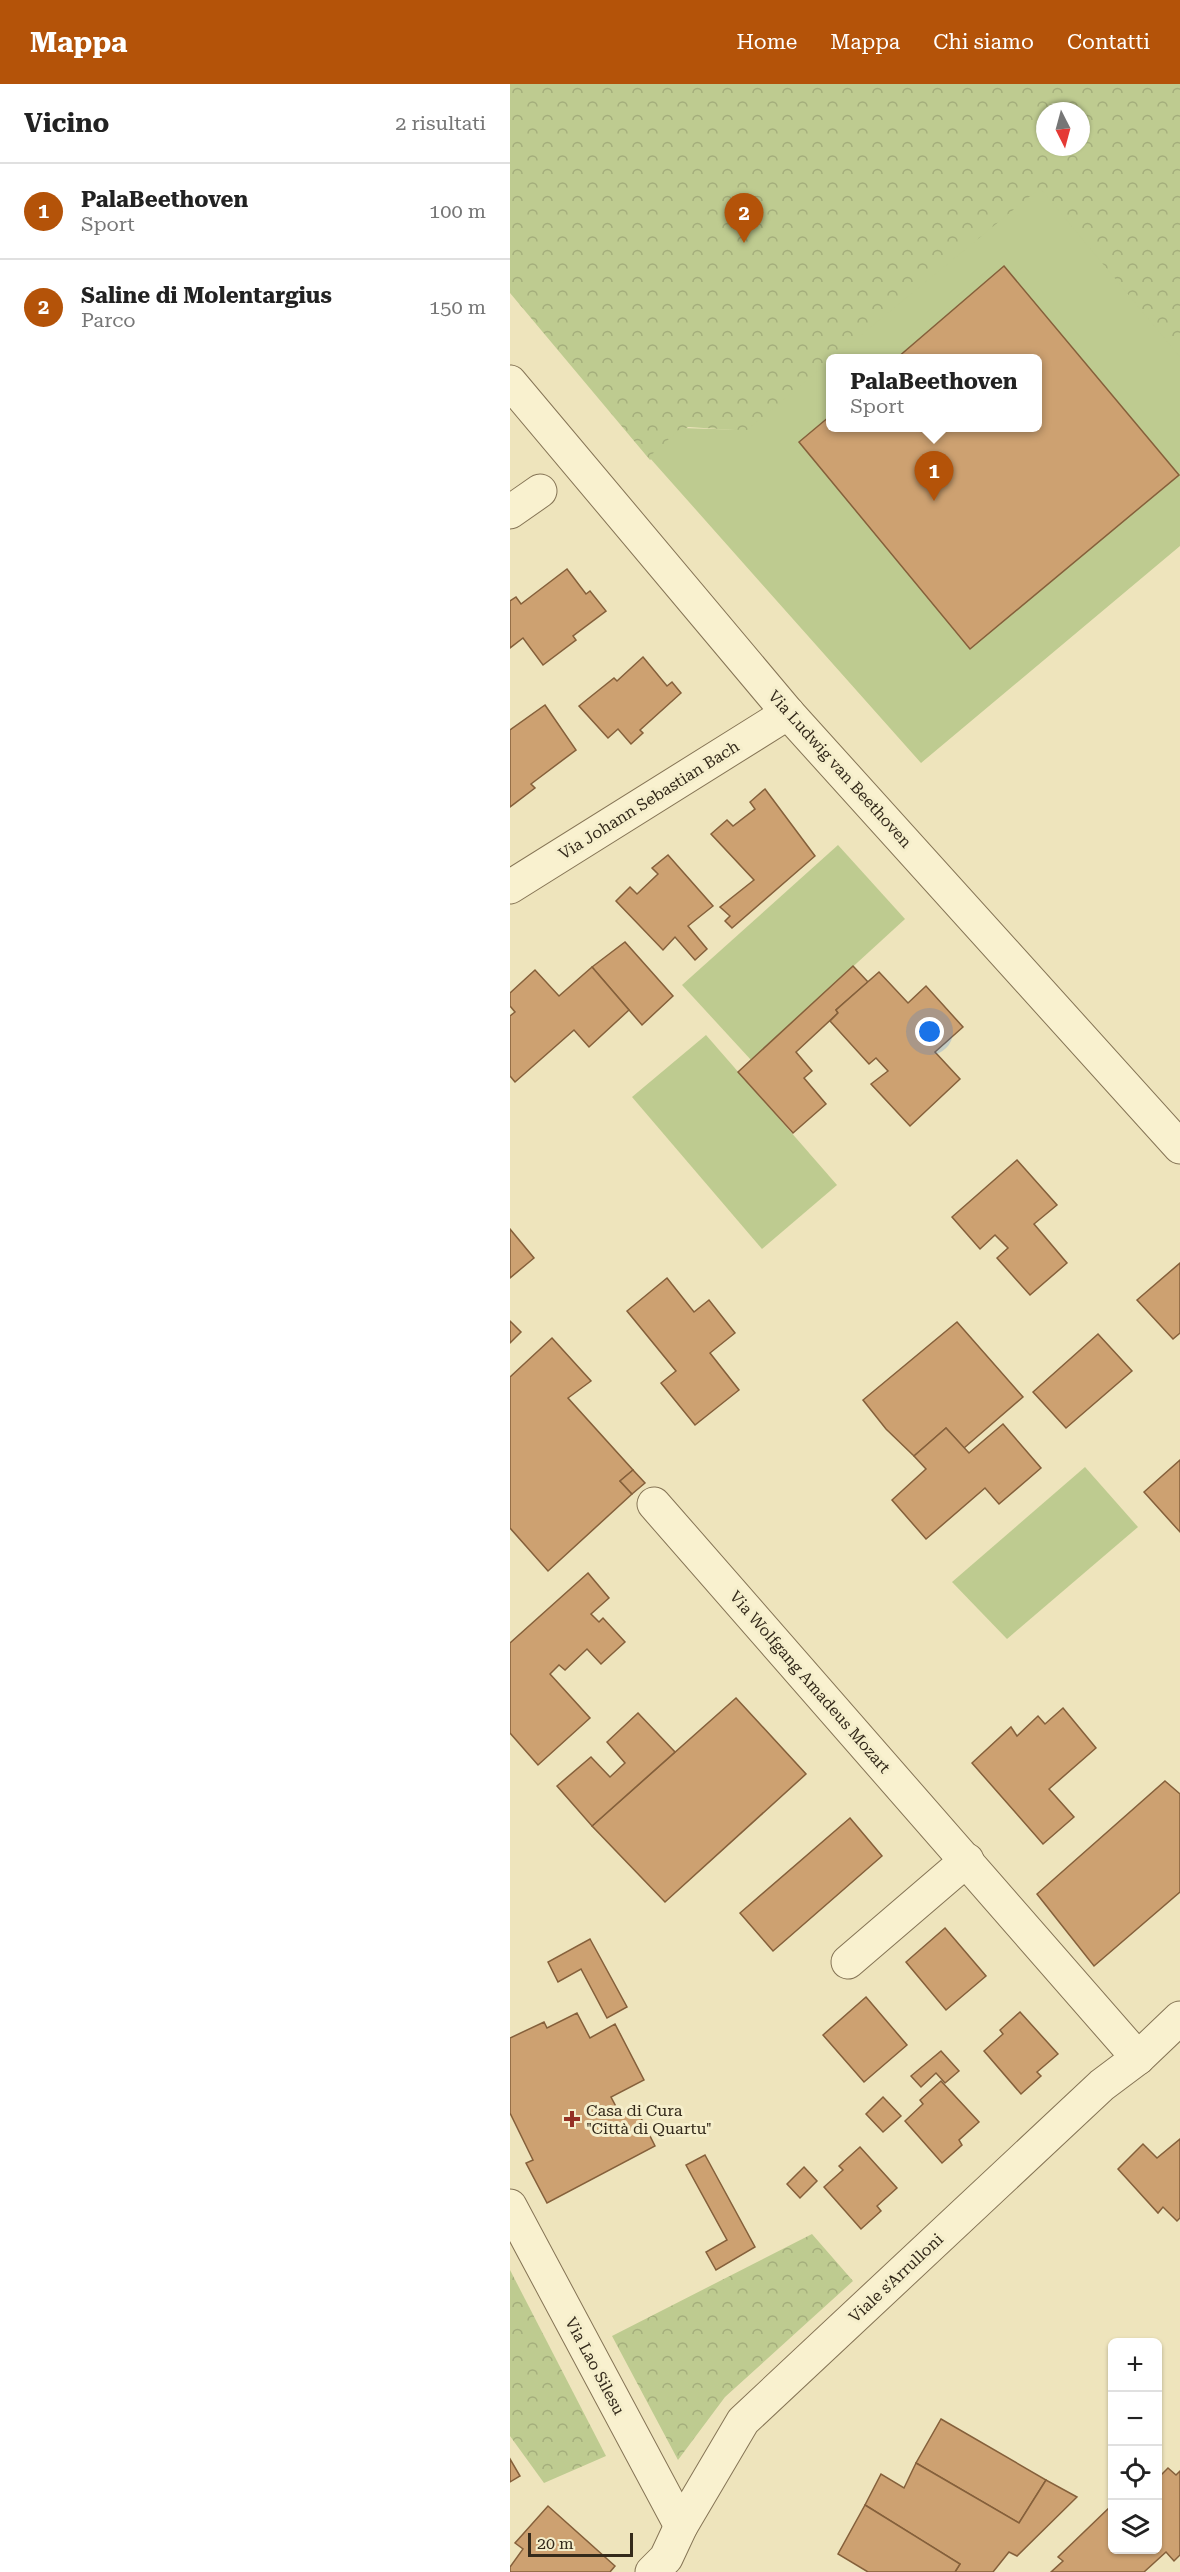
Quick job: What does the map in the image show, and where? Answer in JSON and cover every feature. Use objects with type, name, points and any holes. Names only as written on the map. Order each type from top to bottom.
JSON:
[{"type":"street","name":"Via Ludwig van Beethoven","points":[[510,382],[788,712],[1180,1147]]},
{"type":"street","points":[[510,512],[540,491]]},
{"type":"street","name":"Via Johann Sebastian Bach","points":[[510,887],[788,712]]},
{"type":"street","name":"Via Wolfgang Amadeus Mozart","points":[[654,1504],[1138,2058]]},
{"type":"street","points":[[848,1962],[967,1860]]},
{"type":"street","name":"Viale s'Arrulloni","points":[[652,2572],[666,2558],[681,2526],[743,2421],[1102,2085],[1177,2026]]},
{"type":"street","name":"Via Lao Silesu","points":[[510,2206],[681,2526]]},
{"type":"green space","points":[[510,84],[1180,84],[1180,360],[1039,193],[843,354],[826,354],[826,367],[750,431],[688,427],[650,460],[510,293]]},
{"type":"green space","points":[[1040,188],[1180,357],[1180,546],[921,763],[649,457],[681,428],[747,430],[826,364],[826,432],[1042,432],[1042,354],[838,354]]},
{"type":"green space","points":[[838,845],[905,919],[751,1060],[682,985]]},
{"type":"green space","points":[[706,1035],[837,1185],[762,1249],[632,1097]]},
{"type":"green space","points":[[1085,1467],[1138,1527],[1007,1639],[952,1582]]},
{"type":"green space","points":[[812,2234],[853,2281],[725,2397],[678,2460],[612,2336]]},
{"type":"green space","points":[[510,2270],[606,2456],[544,2483],[510,2436]]},
{"type":"building","points":[[1004,266],[1179,475],[970,649],[799,442],[826,419],[826,432],[1042,432],[1042,354],[902,354]]},
{"type":"building","points":[[567,569],[586,594],[590,591],[606,611],[573,636],[576,640],[543,665],[523,638],[510,648],[510,601],[516,597],[521,604]]},
{"type":"building","points":[[643,657],[667,686],[672,682],[681,693],[640,730],[643,733],[631,744],[618,729],[608,738],[579,706],[614,678],[617,681]]},
{"type":"building","points":[[545,705],[576,750],[531,784],[535,788],[510,807],[510,730]]},
{"type":"building","points":[[765,789],[815,856],[732,928],[725,921],[730,916],[720,907],[754,880],[711,834],[727,820],[733,826],[755,809],[750,802]]},
{"type":"building","points":[[668,855],[713,906],[688,926],[707,949],[695,960],[675,937],[663,950],[616,901],[630,887],[637,894],[658,874],[652,868]]},
{"type":"building","points":[[625,942],[673,996],[642,1025],[592,967]]},
{"type":"building","points":[[853,966],[868,982],[836,1010],[838,1013],[796,1052],[812,1071],[804,1078],[826,1104],[793,1133],[738,1072]]},
{"type":"building","points":[[592,967],[629,1010],[589,1047],[574,1030],[515,1082],[510,1076],[510,1016],[515,1012],[510,1006],[510,993],[535,970],[559,996]]},
{"type":"building","points":[[879,972],[908,1003],[926,986],[963,1027],[935,1052],[960,1079],[910,1126],[871,1084],[888,1071],[876,1058],[869,1064],[830,1021],[838,1013],[836,1010]]},
{"type":"building","points":[[1017,1160],[1057,1205],[1034,1224],[1067,1263],[1030,1295],[997,1258],[1008,1248],[995,1235],[980,1249],[952,1217]]},
{"type":"building","points":[[510,1229],[534,1258],[510,1278]]},
{"type":"building","points":[[1180,1263],[1180,1333],[1173,1339],[1137,1300]]},
{"type":"building","points":[[667,1278],[694,1312],[709,1300],[735,1333],[710,1353],[739,1390],[695,1425],[661,1383],[676,1371],[627,1311]]},
{"type":"building","points":[[510,1321],[521,1332],[510,1343]]},
{"type":"building","points":[[957,1322],[1023,1397],[964,1448],[946,1428],[914,1456],[886,1429],[863,1400]]},
{"type":"building","points":[[1098,1334],[1132,1371],[1066,1428],[1033,1392]]},
{"type":"building","points":[[552,1338],[591,1381],[568,1398],[633,1470],[620,1481],[632,1494],[548,1571],[510,1528],[510,1377]]},
{"type":"building","points":[[1003,1424],[1041,1468],[999,1504],[985,1488],[926,1539],[892,1500],[926,1469],[914,1456],[946,1428],[969,1453]]},
{"type":"building","points":[[1180,1460],[1180,1532],[1144,1492]]},
{"type":"building","points":[[633,1470],[645,1483],[632,1494],[620,1481]]},
{"type":"building","points":[[588,1573],[609,1598],[591,1614],[599,1622],[603,1618],[625,1642],[601,1664],[587,1649],[565,1670],[559,1665],[550,1674],[590,1718],[538,1765],[510,1733],[510,1643]]},
{"type":"building","points":[[736,1698],[806,1774],[665,1902],[592,1826]]},
{"type":"building","points":[[1063,1708],[1096,1748],[1049,1789],[1074,1817],[1043,1844],[972,1763],[1011,1727],[1017,1736],[1038,1716],[1045,1724]]},
{"type":"building","points":[[638,1713],[675,1752],[592,1826],[557,1786],[591,1757],[610,1777],[625,1763],[607,1742]]},
{"type":"building","points":[[1165,1781],[1180,1794],[1180,1892],[1094,1966],[1037,1894]]},
{"type":"building","points":[[850,1818],[882,1856],[773,1951],[740,1913]]},
{"type":"building","points":[[945,1928],[986,1976],[946,2010],[906,1962]]},
{"type":"building","points":[[590,1939],[627,2007],[607,2018],[581,1969],[558,1982],[548,1962]]},
{"type":"building","points":[[866,1997],[907,2045],[864,2082],[823,2035]]},
{"type":"building","points":[[1020,2012],[1058,2054],[1037,2072],[1041,2076],[1021,2094],[984,2051],[1003,2034],[1000,2030]]},
{"type":"building","points":[[577,2013],[590,2038],[615,2024],[644,2080],[611,2097],[620,2114],[635,2106],[655,2146],[547,2203],[526,2163],[533,2160],[510,2113],[510,2038],[544,2022],[547,2028]]},
{"type":"building","points":[[941,2051],[959,2071],[945,2083],[936,2073],[921,2087],[911,2076]]},
{"type":"building","points":[[941,2081],[979,2122],[959,2140],[962,2145],[942,2163],[905,2121],[923,2104],[920,2100]]},
{"type":"building","points":[[883,2097],[901,2116],[883,2132],[866,2114]]},
{"type":"building","points":[[1180,2139],[1180,2218],[1177,2221],[1163,2207],[1158,2213],[1118,2169],[1143,2144],[1157,2158]]},
{"type":"building","points":[[860,2147],[897,2188],[877,2206],[881,2211],[861,2229],[824,2187],[843,2170],[839,2166]]},
{"type":"building","points":[[705,2155],[755,2247],[716,2270],[706,2252],[727,2240],[686,2165]]},
{"type":"building","points":[[804,2167],[817,2181],[800,2198],[787,2184]]},
{"type":"building","points":[[941,2419],[1046,2480],[1019,2523],[916,2463]]},
{"type":"building","points":[[510,2459],[520,2476],[510,2482]]},
{"type":"building","points":[[916,2463],[1019,2523],[1046,2480],[1077,2497],[1017,2556],[1009,2552],[993,2572],[955,2572],[960,2564],[865,2505],[881,2474],[904,2488]]},
{"type":"building","points":[[1168,2468],[1176,2475],[1180,2471],[1180,2555],[1174,2561],[1166,2552],[1144,2572],[1051,2572],[1063,2561],[1058,2557],[1108,2509],[1108,2554],[1162,2554],[1162,2474]]},
{"type":"building","points":[[865,2505],[960,2564],[955,2572],[868,2572],[838,2554]]},
{"type":"building","points":[[548,2506],[615,2566],[610,2572],[510,2572],[510,2567],[523,2549],[515,2543]]},
{"type":"place","name":"Saline di Molentargius","points":[[744,243]]},
{"type":"place","name":"PalaBeethoven","points":[[934,501]]},
{"type":"place","name":"Casa di Cura \"Città di Quartu\"","points":[[572,2119]]}]
